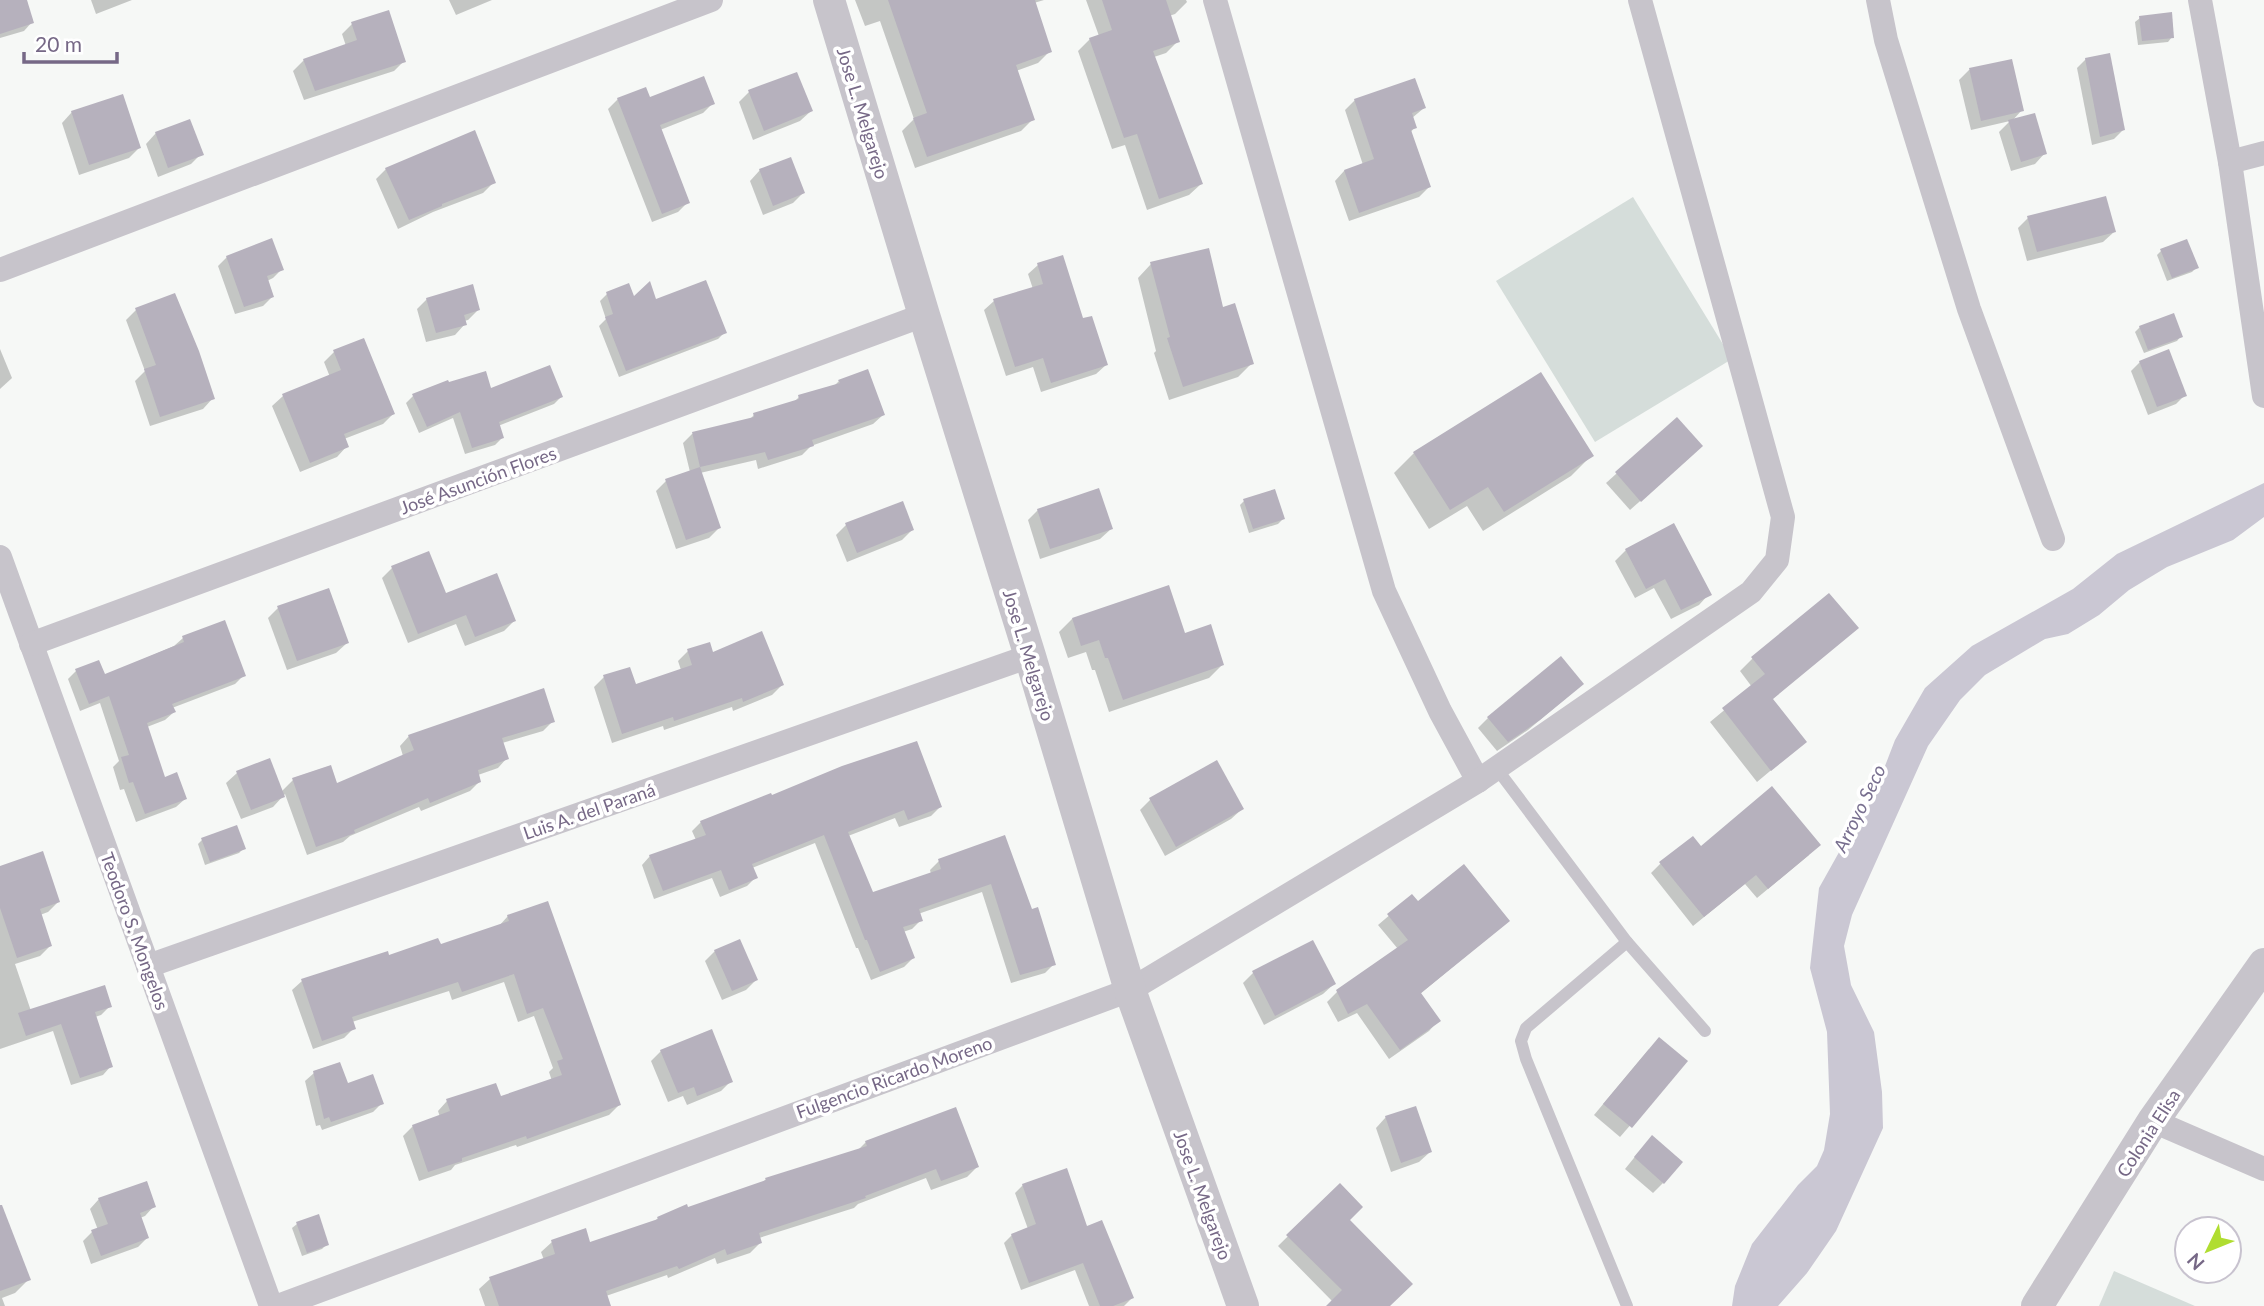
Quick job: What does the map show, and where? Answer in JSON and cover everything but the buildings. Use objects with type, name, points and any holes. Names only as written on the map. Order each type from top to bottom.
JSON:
[{"type":"street","points":[[0,270],[711,0]]},
{"type":"street","name":"Jose L. Melgarejo","points":[[829,0],[1130,990],[1243,1306]]},
{"type":"street","points":[[1215,0],[1384,591],[1440,711],[1487,775]]},
{"type":"street","name":"Fulgencio Ricardo Moreno","points":[[278,1306],[1130,990],[1487,775],[1751,592],[1777,560],[1783,517],[1640,0]]},
{"type":"street","points":[[1878,0],[1886,40],[1969,309],[2053,539]]},
{"type":"street","points":[[2200,0],[2230,162],[2264,396]]},
{"type":"street","points":[[2230,162],[2264,153]]},
{"type":"street","name":"José Asunción Flores","points":[[31,644],[924,315]]},
{"type":"street","name":"Teodoro S. Mongelos","points":[[0,557],[271,1306]]},
{"type":"street","name":"Luis A. del Paraná","points":[[148,966],[1030,656]]},
{"type":"street","name":"Colonia Elisa","points":[[2037,1306],[2153,1121],[2264,964]]},
{"type":"street","points":[[2153,1121],[2264,1169]]},
{"type":"lane","points":[[1487,775],[1705,1031]]},
{"type":"lane","points":[[1627,1306],[1521,1041],[1526,1028],[1628,942]]},
{"type":"shaded area","points":[[1633,197],[1732,359],[1595,442],[1496,281]]},
{"type":"shaded area","points":[[2264,483],[2264,517],[2233,540],[2167,567],[2129,590],[2099,615],[2068,634],[2045,639],[1985,675],[1960,700],[1928,746],[1852,915],[1844,946],[1851,985],[1874,1032],[1882,1092],[1883,1128],[1836,1231],[1807,1273],[1778,1306],[1732,1306],[1735,1286],[1752,1244],[1798,1185],[1817,1166],[1824,1150],[1830,1114],[1827,1032],[1810,968],[1819,888],[1880,779],[1895,740],[1925,688],[1972,646],[2073,589],[2117,554]]},
{"type":"shaded area","points":[[2114,1271],[2195,1306],[2099,1306]]},
{"type":"water label","name":"Arroyo Seco","points":[[1859,808]]}]
